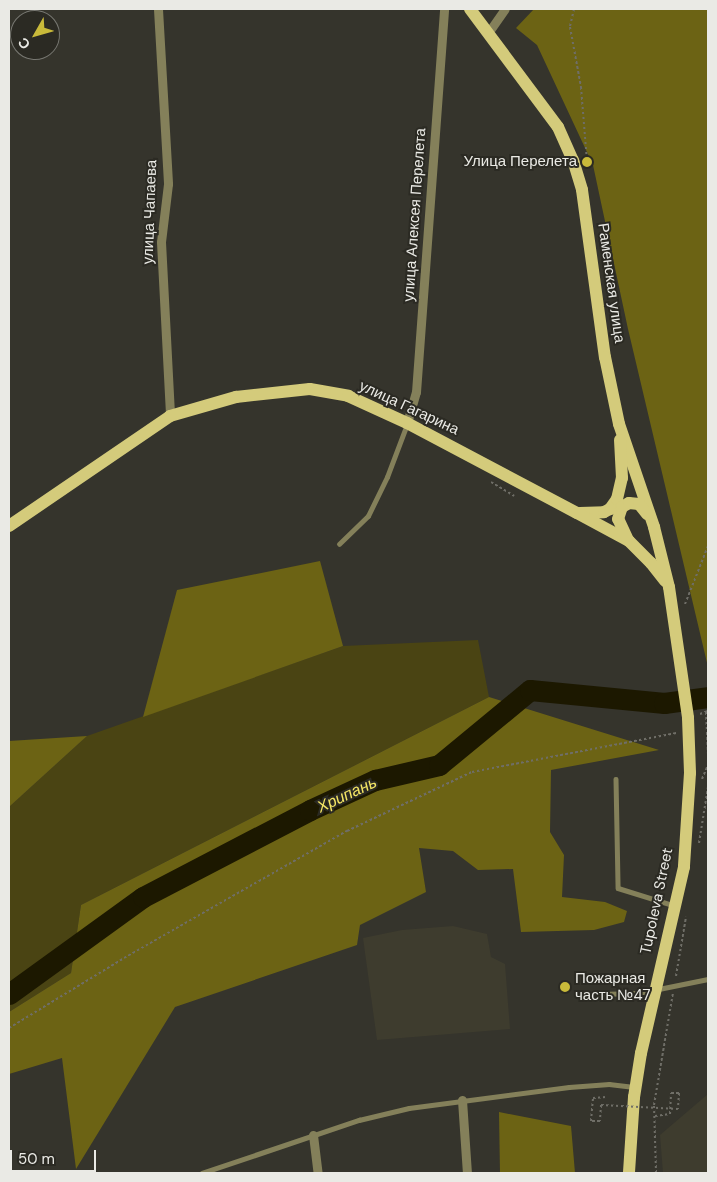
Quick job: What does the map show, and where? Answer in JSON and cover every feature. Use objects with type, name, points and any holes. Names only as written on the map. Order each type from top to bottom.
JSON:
[{"type":"main road","name":"Раменская улица","points":[[470,9],[558,127],[573,160],[582,190],[605,357],[619,424],[654,527],[669,587],[675,628]]},
{"type":"main road","name":"улица Гагарина","points":[[9,526],[170,416],[236,397],[272,391],[310,389],[348,396],[408,422],[629,541],[652,562],[669,587]]},
{"type":"main road","points":[[577,513],[604,512],[610,509],[617,499],[622,478],[619,424]]},
{"type":"main road","points":[[629,541],[618,519],[622,507],[629,503],[639,504],[645,508],[654,527]]},
{"type":"main road","name":"Tupoleva Street","points":[[630,1170],[636,1088],[654,990],[684,866],[689,809],[688,718],[675,628]]},
{"type":"street","name":"улица Чапаева","points":[[158,9],[168,184],[161,242],[170,416]]},
{"type":"street","name":"улица Алексея Перелета","points":[[408,422],[416,392],[444,9]]},
{"type":"street","points":[[488,32],[506,9]]},
{"type":"street","points":[[462,1100],[467,1173]]},
{"type":"street","points":[[313,1135],[318,1173]]},
{"type":"lane","points":[[339,544],[368,516],[408,422]]},
{"type":"lane","points":[[616,779],[618,888],[674,905]]},
{"type":"lane","points":[[599,994],[639,993],[708,979]]},
{"type":"lane","points":[[202,1173],[313,1135],[410,1108],[569,1086],[609,1084],[636,1088]]},
{"type":"path","points":[[574,9],[570,27],[582,86],[587,162]]},
{"type":"path","points":[[492,483],[514,496]]},
{"type":"path","points":[[675,628],[708,546]]},
{"type":"path","points":[[706,712],[708,754]]},
{"type":"path","points":[[9,1028],[124,958],[347,831],[472,772],[688,731]]},
{"type":"path","points":[[606,1097],[592,1098],[592,1121],[600,1121],[600,1105],[678,1109],[679,1093],[671,1093],[670,1114],[654,1116]]},
{"type":"shaded area","points":[[534,9],[708,9],[708,667],[628,329],[593,165],[537,45],[516,28]]},
{"type":"shaded area","points":[[320,561],[343,646],[143,717],[177,590]]},
{"type":"shaded area","points":[[478,640],[489,697],[81,905],[71,973],[9,1012],[9,807],[87,736],[343,646]]},
{"type":"shaded area","points":[[489,697],[659,750],[551,770],[550,832],[564,855],[562,897],[605,902],[627,911],[624,922],[594,930],[521,932],[513,869],[478,870],[453,851],[419,848],[426,892],[360,925],[357,945],[175,1007],[76,1169],[62,1058],[9,1074],[9,1012],[71,973],[81,905]]},
{"type":"shaded area","points":[[87,736],[9,807],[9,741]]},
{"type":"shaded area","points":[[453,926],[487,934],[491,957],[505,964],[510,1029],[377,1040],[363,938],[402,930]]},
{"type":"shaded area","points":[[708,1094],[708,1173],[663,1173],[660,1135]]},
{"type":"shaded area","points":[[499,1112],[571,1126],[575,1173],[500,1173]]},
{"type":"waterway","name":"Хрипань","points":[[9,994],[143,897],[310,810],[375,780],[439,765],[530,690],[664,703],[708,697]]},
{"type":"place","name":"Улица Перелета","points":[[587,162]]},
{"type":"place","name":"Пожарная часть №47","points":[[565,987]]}]
